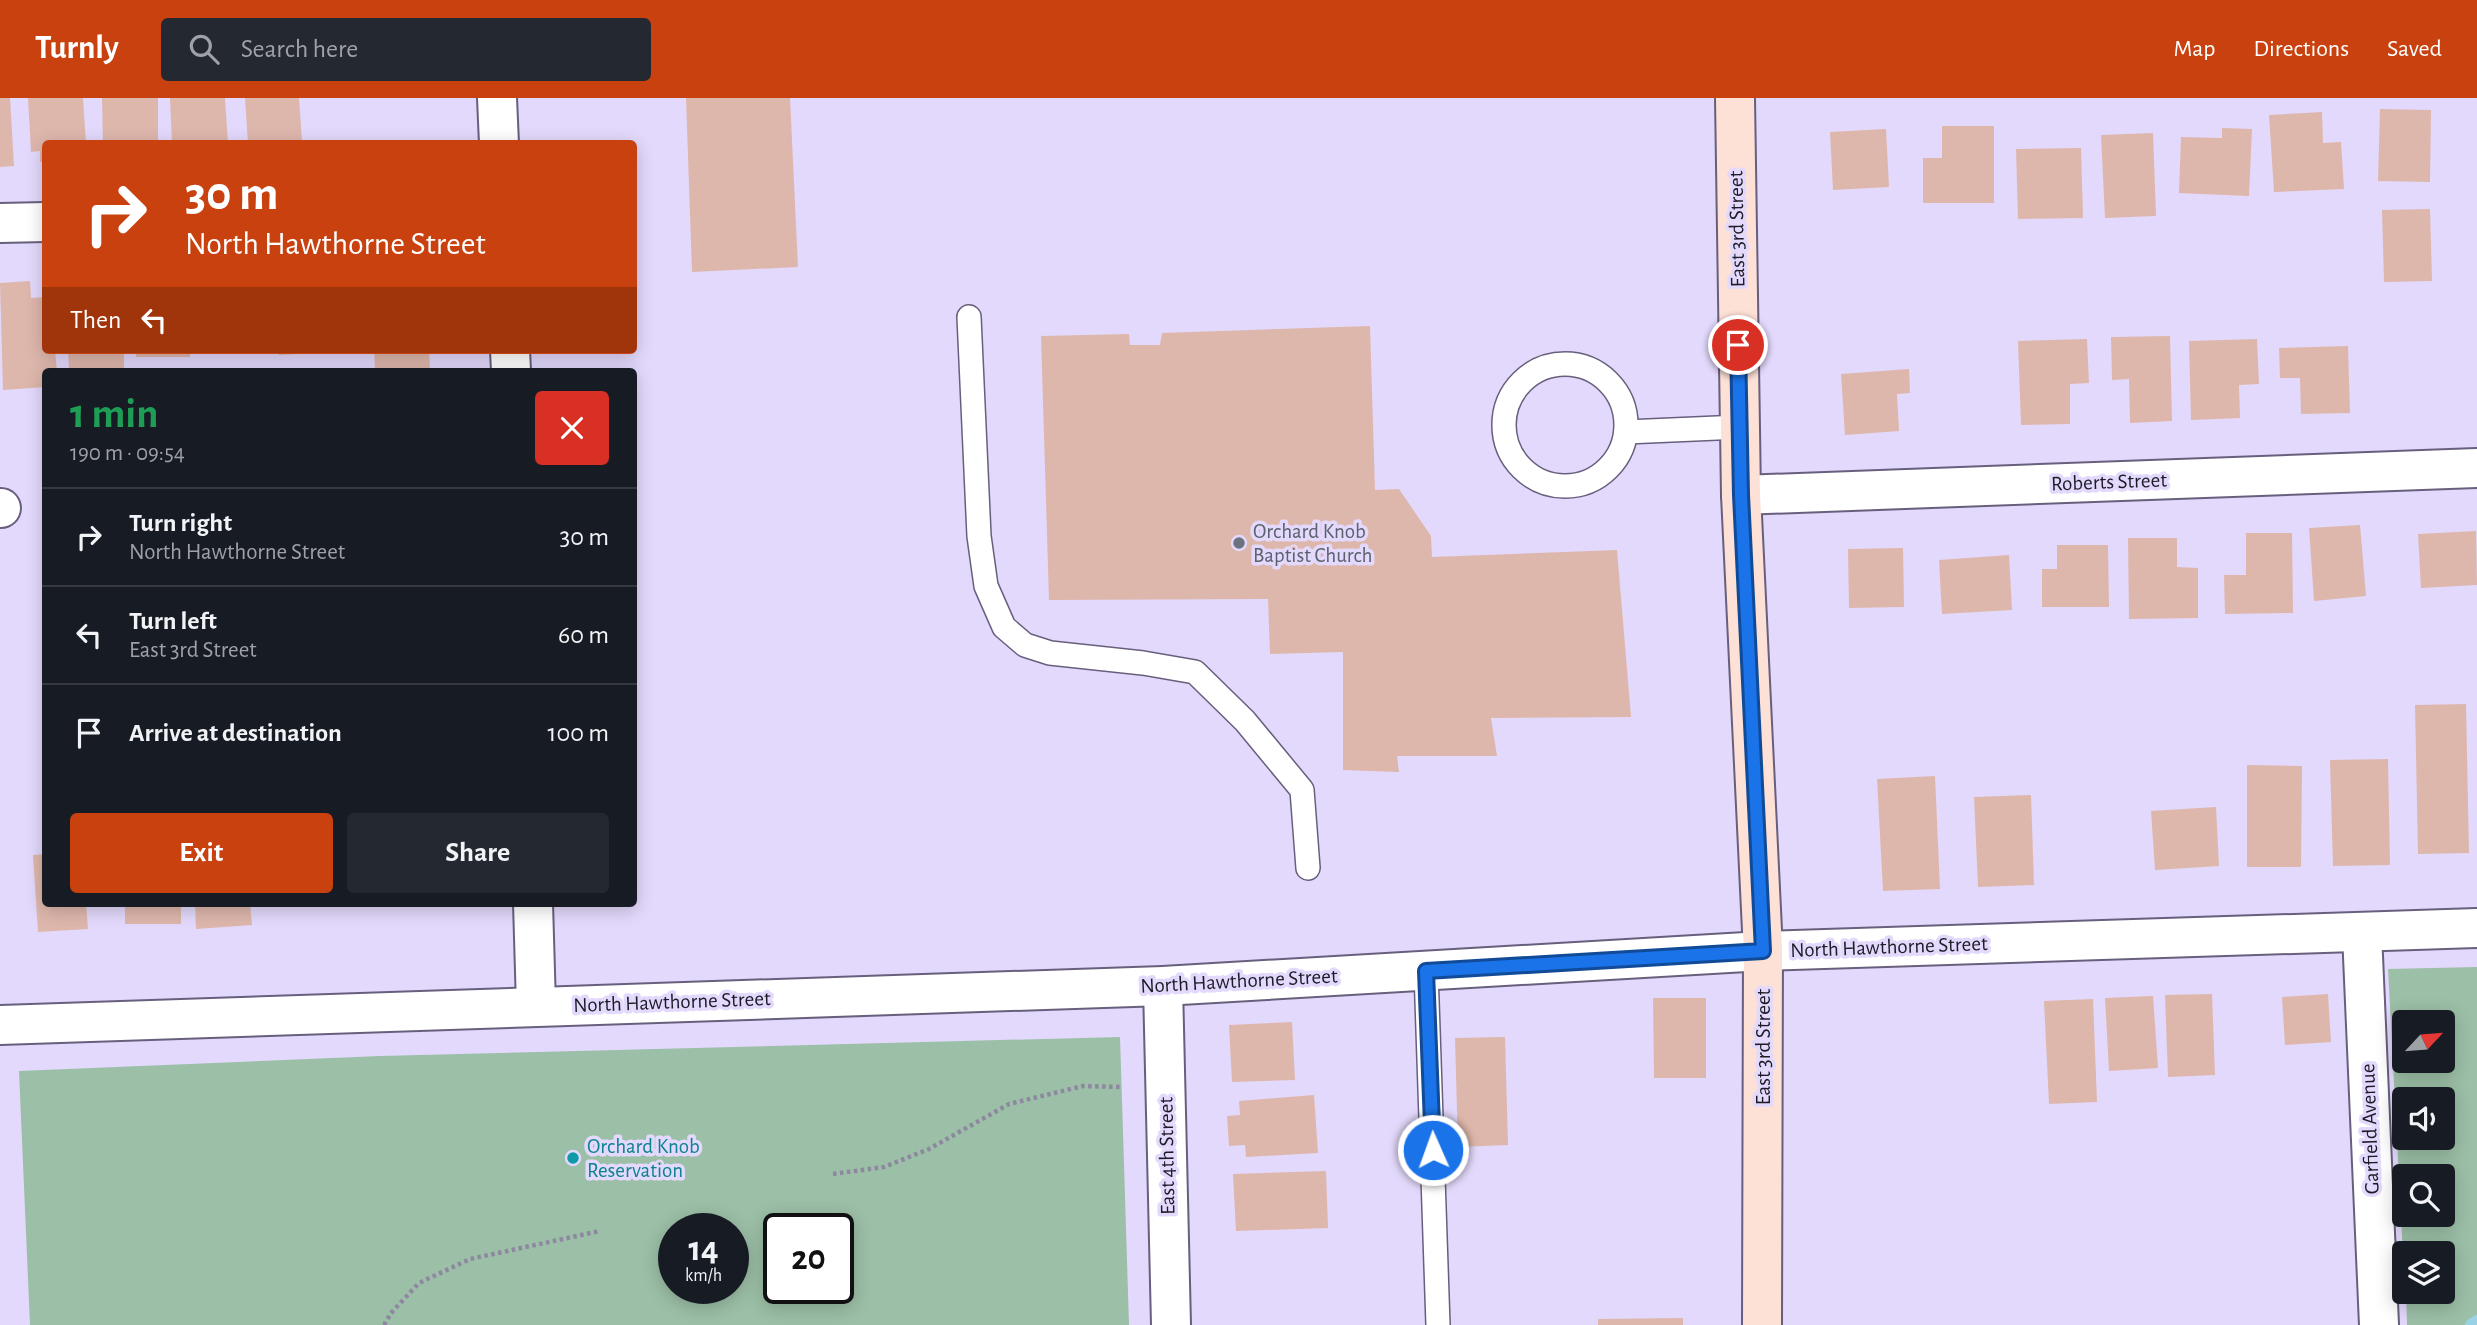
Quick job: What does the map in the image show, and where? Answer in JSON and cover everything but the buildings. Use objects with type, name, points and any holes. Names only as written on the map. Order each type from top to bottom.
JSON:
[{"type":"main road","name":"East 3rd Street","points":[[1735,98],[1741,495],[1763,951],[1762,1325]]},
{"type":"street","points":[[497,98],[499,140]]},
{"type":"street","points":[[0,223],[42,222]]},
{"type":"street","name":"Roberts Street","points":[[1741,495],[2477,468]]},
{"type":"street","points":[[533,907],[536,1006]]},
{"type":"street","name":"North Hawthorne Street","points":[[0,1025],[1163,986],[1763,951],[2477,928]]},
{"type":"street","name":"Garfield Avenue","points":[[2362,933],[2379,1325]]},
{"type":"street","name":"East 4th Street","points":[[1163,986],[1171,1325]]},
{"type":"lane","points":[[969,317],[979,537],[986,586],[1004,627],[1025,645],[1050,653],[1143,663],[1195,672],[1245,721],[1303,790],[1308,868]]},
{"type":"lane","points":[[1572,364],[1595,372],[1613,387],[1624,408],[1626,432],[1619,454],[1604,473],[1583,484],[1559,486],[1536,479],[1518,464],[1506,442],[1504,419],[1512,395],[1527,377],[1548,366],[1572,364]]},
{"type":"lane","points":[[1626,432],[1740,427]]},
{"type":"lane","points":[[1426,971],[1438,1325]]},
{"type":"path","points":[[833,1174],[884,1167],[929,1149],[1009,1104],[1083,1086],[1121,1087]]},
{"type":"path","points":[[384,1325],[391,1313],[419,1283],[470,1259],[600,1231]]},
{"type":"green space","points":[[2477,967],[2477,1325],[2407,1325],[2406,1304],[2455,1304],[2455,1241],[2402,1241],[2402,1227],[2455,1227],[2455,1164],[2398,1164],[2398,1150],[2455,1150],[2455,1087],[2394,1087],[2393,1073],[2455,1073],[2455,1010],[2392,1010],[2392,1045],[2388,969]]},
{"type":"green space","name":"Orchard Knob Reservation","points":[[1120,1037],[1129,1325],[30,1325],[19,1071],[380,1056]]},
{"type":"waterway","points":[[2471,1325],[2477,1321]]},
{"type":"place","name":"Orchard Knob Baptist Church","points":[[1239,543]]},
{"type":"place","name":"Orchard Knob Reservation","points":[[573,1158]]},
{"type":"route","points":[[1433,1150],[1426,971],[1763,951],[1741,495],[1738,345]]}]
